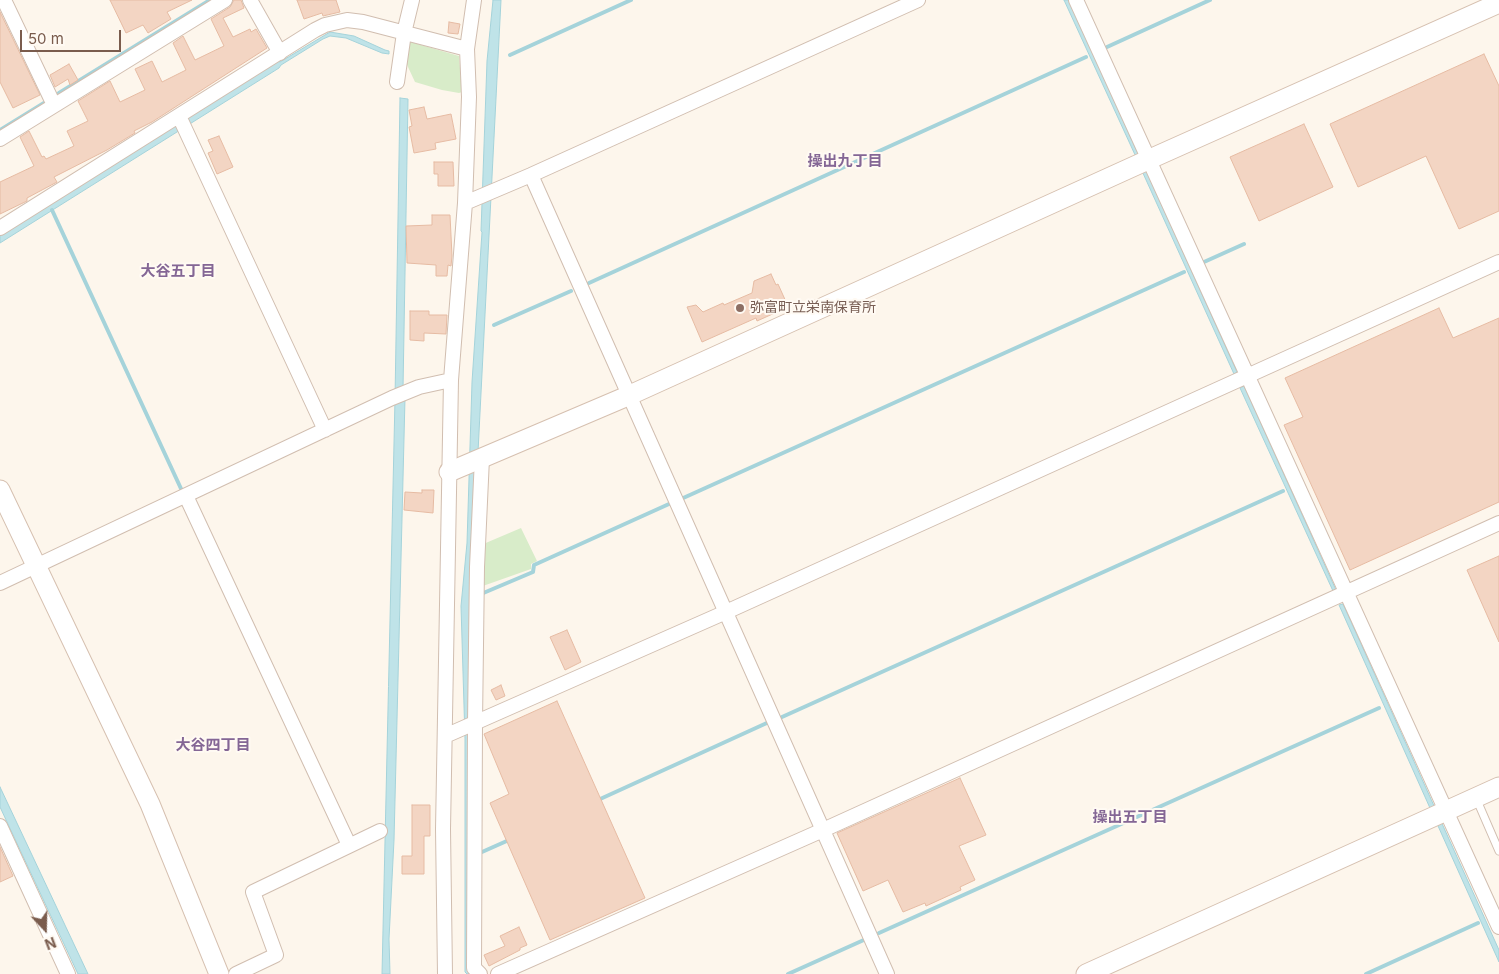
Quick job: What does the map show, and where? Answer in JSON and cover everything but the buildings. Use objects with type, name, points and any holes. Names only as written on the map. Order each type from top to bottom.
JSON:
[{"type":"street","points":[[4,0],[54,105]]},
{"type":"street","points":[[0,139],[224,0]]},
{"type":"street","points":[[250,0],[280,53]]},
{"type":"street","points":[[396,82],[404,33],[412,0]]},
{"type":"street","points":[[474,0],[467,49],[470,97],[465,203],[451,380],[465,465],[477,567],[474,968],[480,974]]},
{"type":"street","points":[[465,203],[532,175],[918,0]]},
{"type":"street","points":[[1076,0],[1499,927]]},
{"type":"street","points":[[465,465],[630,395],[1499,3]]},
{"type":"street","points":[[0,228],[314,30],[337,21],[363,22],[467,49]]},
{"type":"street","points":[[179,116],[325,430]]},
{"type":"street","points":[[532,175],[887,974]]},
{"type":"street","points":[[445,736],[726,612],[1499,262]]},
{"type":"street","points":[[0,582],[405,392],[451,380]]},
{"type":"street","points":[[445,974],[443,829],[445,736],[465,465]]},
{"type":"street","points":[[0,490],[150,804],[219,974]]},
{"type":"street","points":[[186,496],[349,845]]},
{"type":"street","points":[[498,974],[823,830],[1499,523]]},
{"type":"street","points":[[1086,974],[1499,788]]},
{"type":"street","points":[[0,826],[68,974]]},
{"type":"street","points":[[236,974],[276,955],[253,892],[380,830]]},
{"type":"lane","points":[[1476,798],[1499,851]]},
{"type":"green space","points":[[411,42],[459,56],[462,92],[442,90],[415,82],[403,52]]},
{"type":"green space","points":[[521,528],[537,561],[531,564],[531,569],[480,587],[481,545]]},
{"type":"water","points":[[493,0],[501,0],[478,452],[473,974],[467,974],[465,972],[465,739],[461,606],[467,543],[472,382],[482,232],[487,61]]},
{"type":"water","points":[[1064,0],[1069,0],[1139,156],[1136,157]]},
{"type":"water","points":[[330,32],[354,36],[389,51],[389,54],[382,53],[346,38],[330,36],[323,39],[0,243],[0,235],[278,61],[280,62]]},
{"type":"water","points":[[400,98],[408,99],[403,389],[405,398],[394,840],[389,939],[390,974],[382,974],[395,399]]},
{"type":"water","points":[[1146,170],[1237,372],[1234,374],[1142,171]]},
{"type":"water","points":[[1244,386],[1336,590],[1333,591],[1240,388]]},
{"type":"water","points":[[1343,604],[1499,950],[1499,962],[1339,605]]},
{"type":"water","points":[[0,787],[88,974],[78,974],[0,807]]},
{"type":"waterway","points":[[59,93],[210,0]]},
{"type":"waterway","points":[[510,55],[631,0]]},
{"type":"waterway","points":[[1107,47],[1210,0]]},
{"type":"waterway","points":[[589,283],[1086,57]]},
{"type":"waterway","points":[[0,130],[44,103]]},
{"type":"waterway","points":[[52,210],[183,493]]},
{"type":"waterway","points":[[1204,262],[1244,244]]},
{"type":"waterway","points":[[681,499],[1184,272]]},
{"type":"waterway","points":[[494,325],[571,291]]},
{"type":"waterway","points":[[782,717],[1283,491]]},
{"type":"waterway","points":[[481,594],[533,572],[534,565],[669,504]]},
{"type":"waterway","points":[[879,933],[1379,708]]},
{"type":"waterway","points":[[598,800],[769,722]]},
{"type":"waterway","points":[[482,852],[509,840]]},
{"type":"waterway","points":[[1366,974],[1478,923]]},
{"type":"waterway","points":[[788,974],[866,939]]},
{"type":"place","name":"弥富町立栄南保育所","points":[[740,308]]},
{"type":"district","name":"操出九丁目","points":[[845,161]]},
{"type":"district","name":"大谷五丁目","points":[[178,271]]},
{"type":"district","name":"大谷四丁目","points":[[213,745]]},
{"type":"district","name":"操出五丁目","points":[[1130,817]]}]
